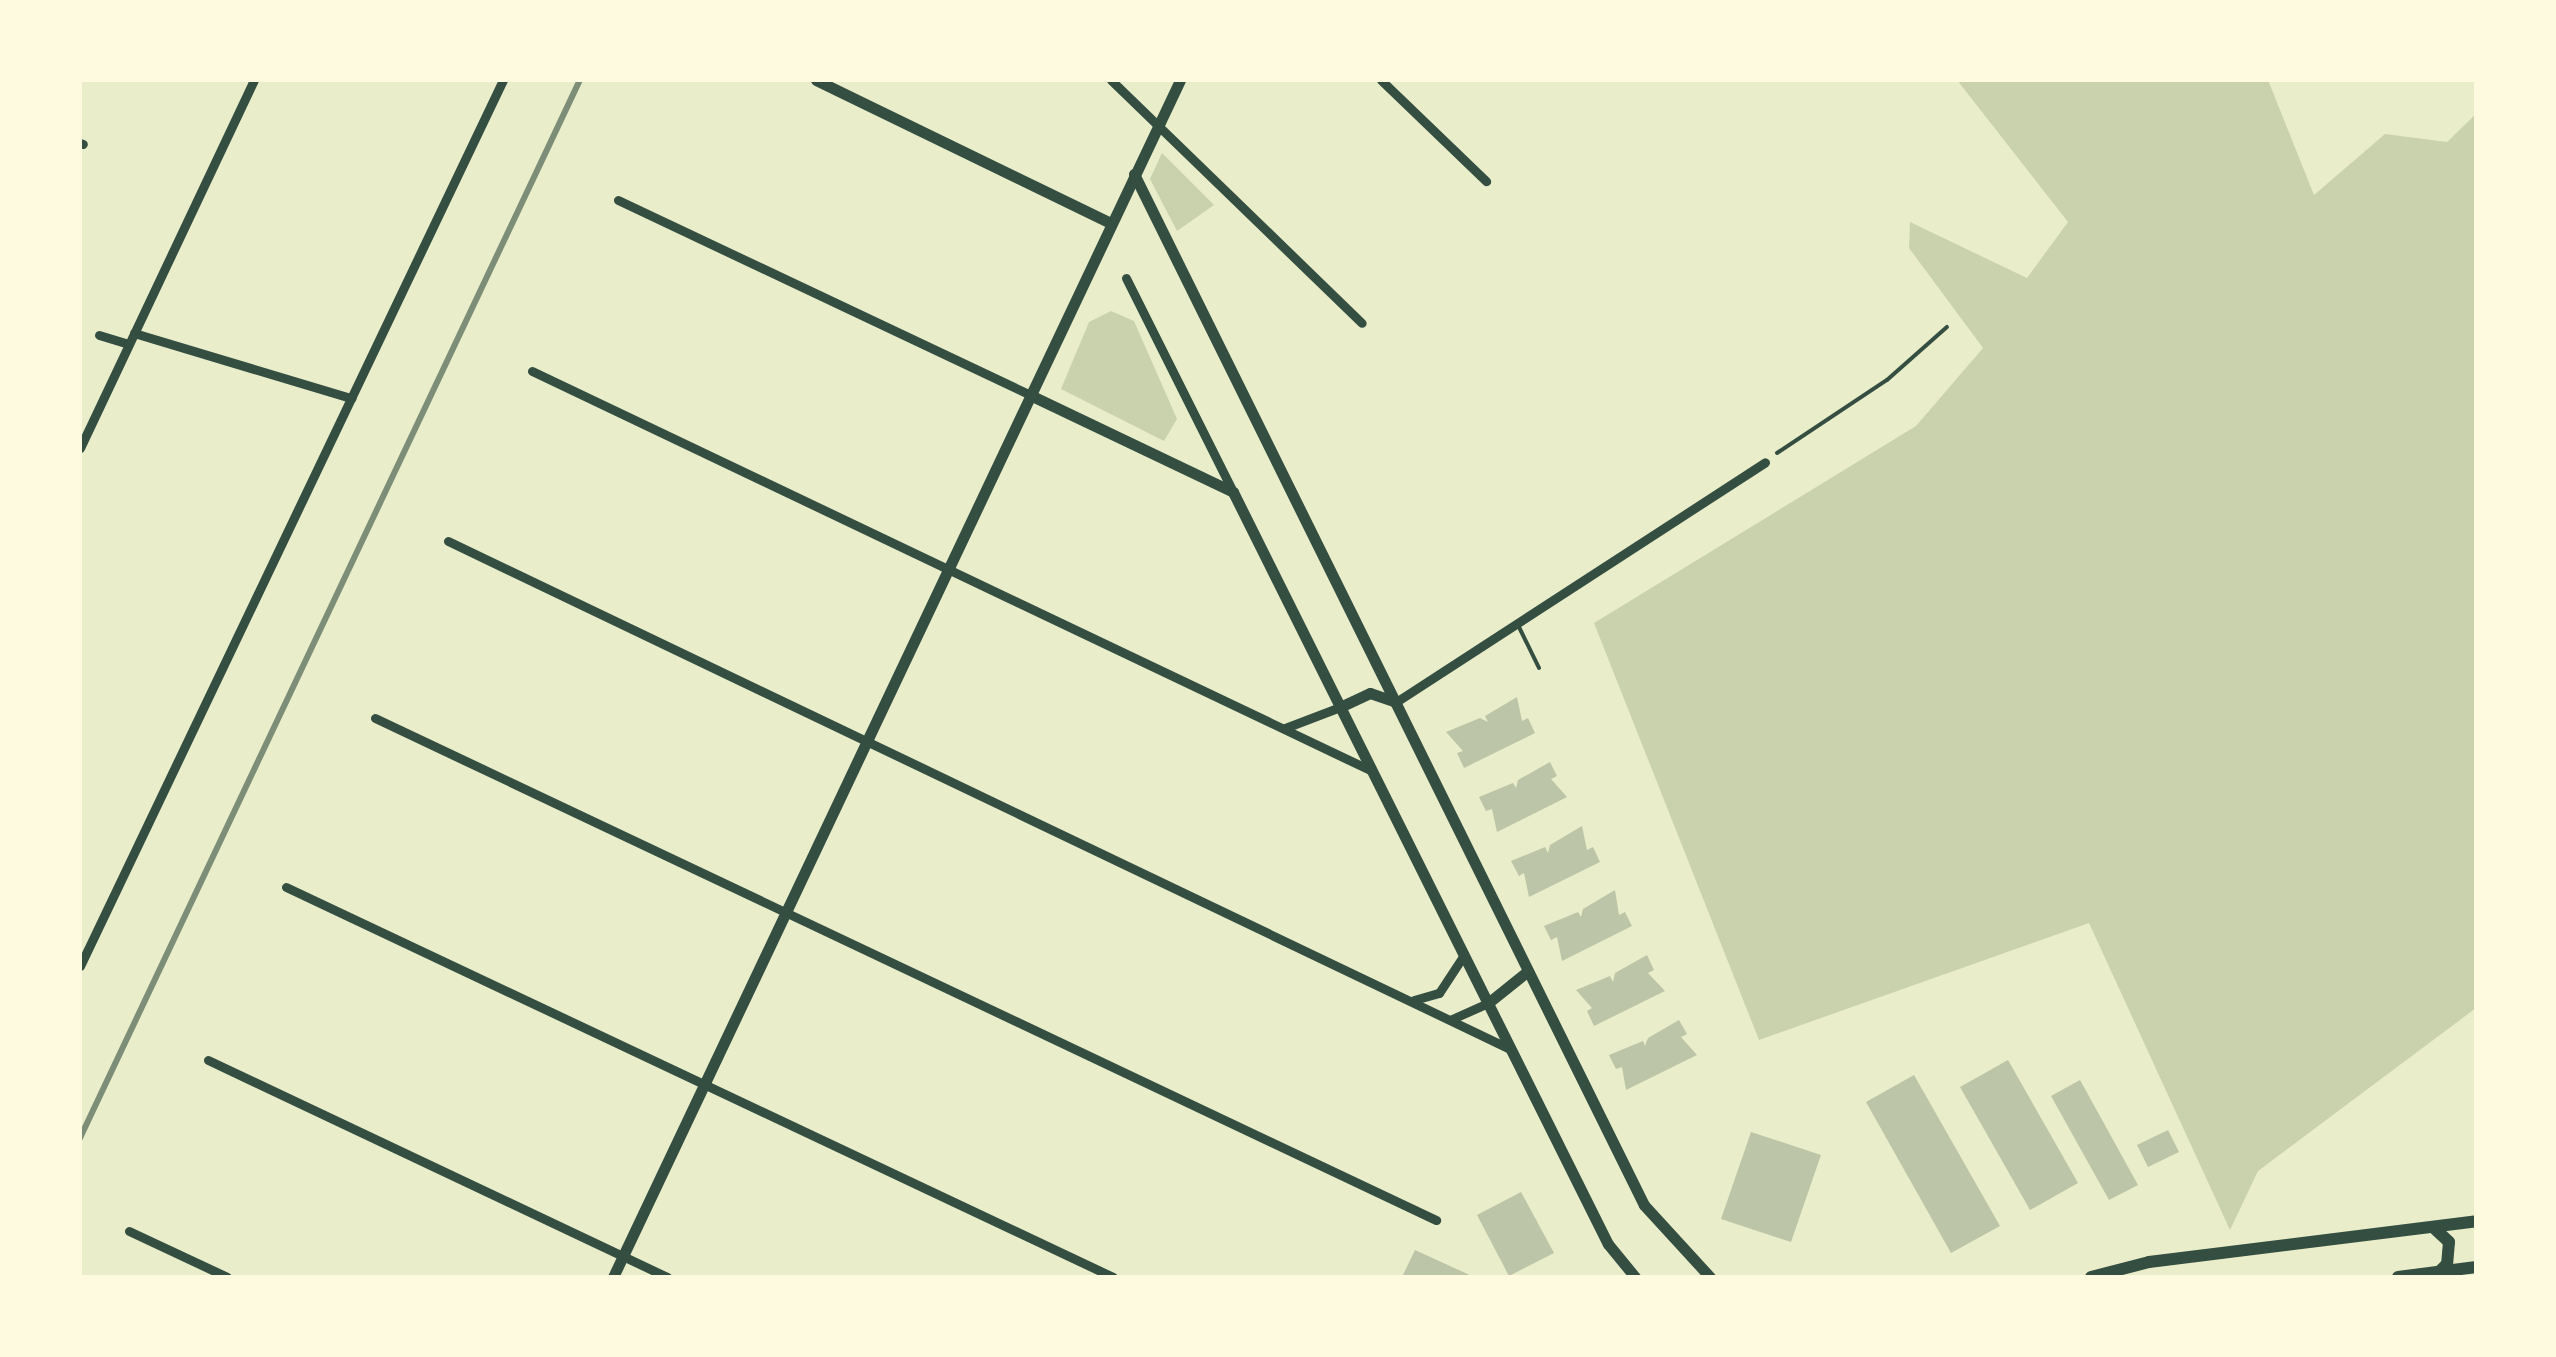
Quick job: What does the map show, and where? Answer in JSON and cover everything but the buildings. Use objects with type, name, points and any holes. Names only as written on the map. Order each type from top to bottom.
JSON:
[{"type":"main road","points":[[2091,1277],[2149,1262],[2476,1221]]},
{"type":"main road","points":[[2433,1227],[2450,1242],[2447,1264],[2439,1272]]},
{"type":"main road","points":[[2398,1277],[2476,1267]]},
{"type":"street","points":[[80,448],[254,80]]},
{"type":"street","points":[[80,966],[503,80]]},
{"type":"street","points":[[816,80],[1111,223]]},
{"type":"street","points":[[1111,80],[1362,323]]},
{"type":"street","points":[[613,1277],[1180,80]]},
{"type":"street","points":[[1381,80],[1486,181]]},
{"type":"street","points":[[1134,174],[1644,1205],[1710,1277]]},
{"type":"street","points":[[618,200],[1233,492]]},
{"type":"street","points":[[1126,278],[1608,1244],[1635,1277]]},
{"type":"street","points":[[134,334],[351,398]]},
{"type":"street","points":[[98,335],[129,344]]},
{"type":"street","points":[[532,371],[1372,771]]},
{"type":"street","points":[[1396,702],[1765,462]]},
{"type":"street","points":[[448,541],[1510,1048]]},
{"type":"street","points":[[1285,728],[1370,693],[1396,702]]},
{"type":"street","points":[[375,718],[1436,1220]]},
{"type":"street","points":[[286,886],[1112,1277]]},
{"type":"street","points":[[80,934],[92,940]]},
{"type":"street","points":[[1413,1000],[1439,993],[1464,955]]},
{"type":"street","points":[[1452,1019],[1488,1004],[1528,971]]},
{"type":"street","points":[[208,1060],[668,1277]]},
{"type":"street","points":[[129,1231],[227,1277]]},
{"type":"lane","points":[[1517,623],[1540,668]]},
{"type":"path","points":[[1765,462],[1888,380],[1946,327]]},
{"type":"green space","points":[[1957,80],[2268,80],[2314,195],[2385,134],[2447,142],[2476,114],[2476,1008],[2258,1171],[2230,1230],[2089,923],[1759,1040],[1594,623],[1916,426],[1983,348],[1909,248],[1910,222],[2027,278],[2068,222]]},
{"type":"green space","points":[[1162,153],[1214,205],[1177,231],[1150,179]]},
{"type":"green space","points":[[1111,311],[1134,321],[1177,419],[1164,441],[1061,389],[1089,322]]},
{"type":"railway","points":[[80,1138],[580,80]]}]
